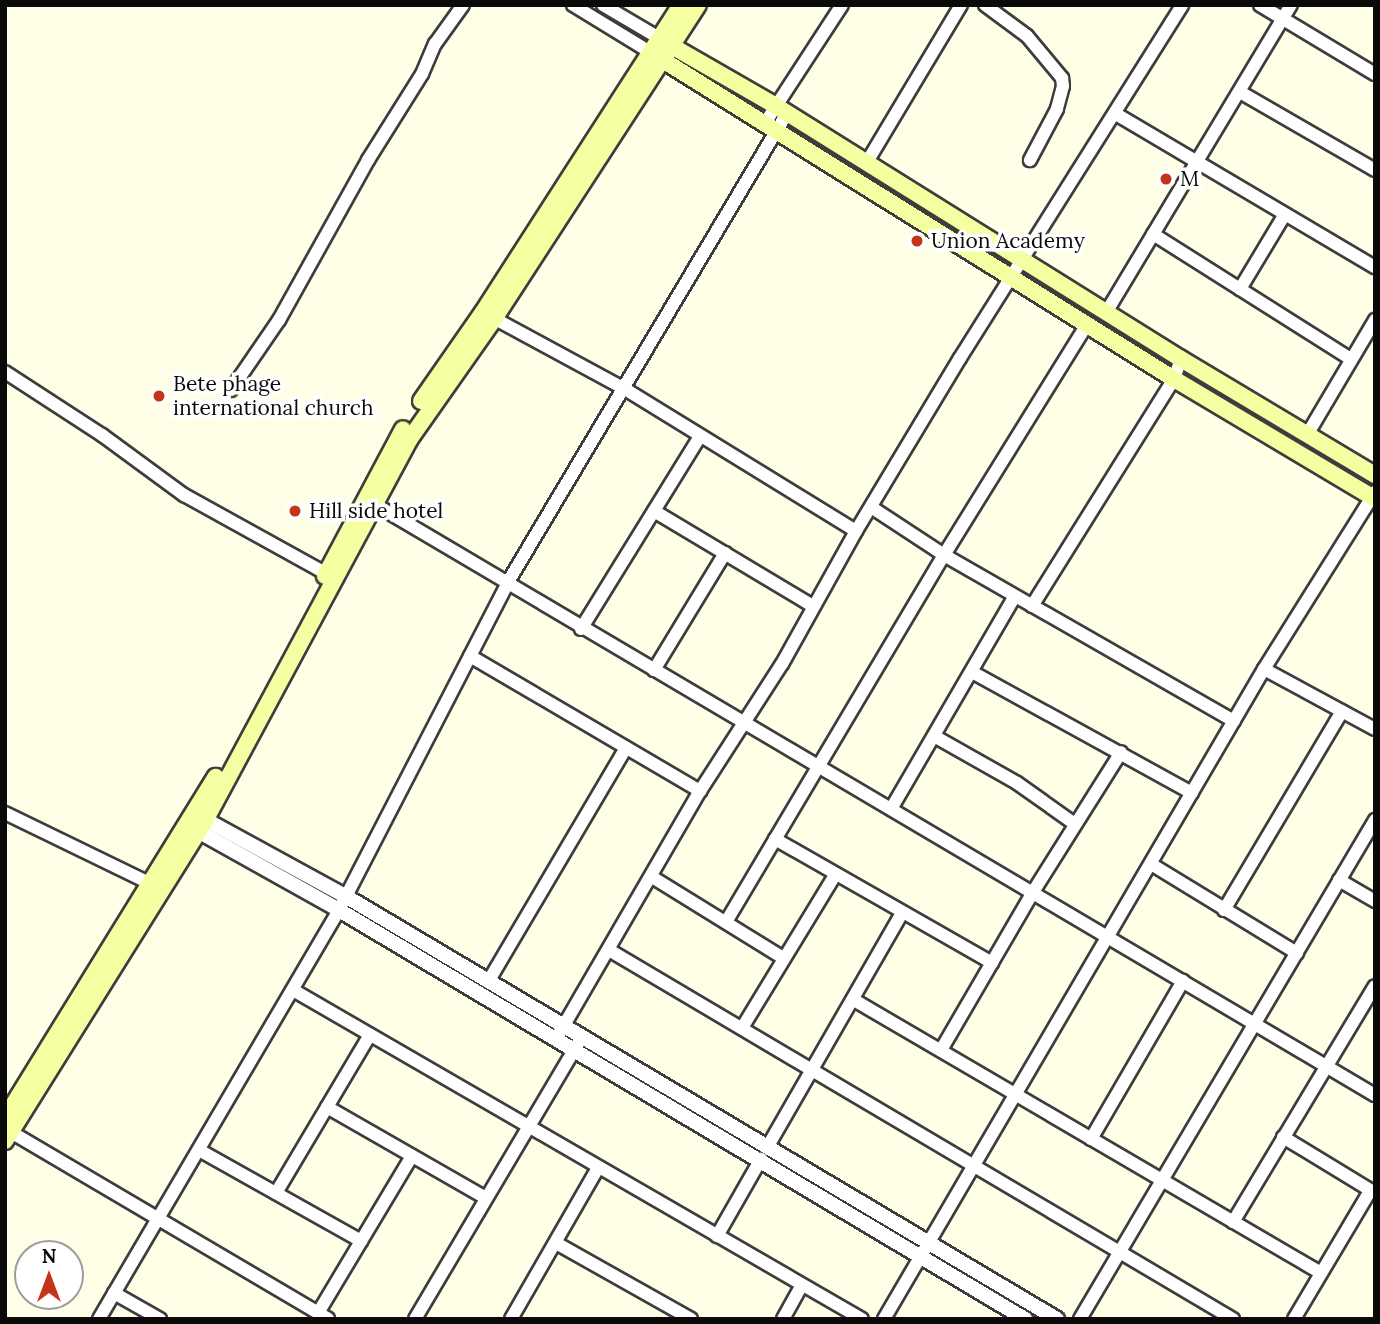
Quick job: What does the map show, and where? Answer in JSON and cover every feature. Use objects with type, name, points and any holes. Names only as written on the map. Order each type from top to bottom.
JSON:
[{"type":"main road","points":[[661,49],[681,5]]},
{"type":"main road","points":[[7,1122],[196,822],[376,505],[409,440],[661,49],[698,5]]},
{"type":"main road","points":[[661,49],[781,109],[1181,359],[1375,475]]},
{"type":"main road","points":[[661,49],[771,127],[1174,379],[1374,497]]},
{"type":"main road","points":[[7,1122],[151,884],[196,822],[263,685],[327,574],[400,434],[488,316]]},
{"type":"street","points":[[231,390],[279,320],[368,160],[422,74],[436,44],[463,5]]},
{"type":"street","points":[[573,5],[661,49]]},
{"type":"street","points":[[603,5],[661,49]]},
{"type":"street","points":[[99,1319],[347,897],[508,582],[625,389],[842,5]]},
{"type":"street","points":[[867,162],[961,5]]},
{"type":"street","points":[[985,5],[1027,36],[1062,78],[1063,86],[1057,109],[1030,160]]},
{"type":"street","points":[[1260,5],[1375,74]]},
{"type":"street","points":[[1107,312],[1292,5]]},
{"type":"street","points":[[560,1033],[700,791],[782,664],[856,531],[1011,276],[1116,114],[1179,6]]},
{"type":"street","points":[[1240,92],[1375,170]]},
{"type":"street","points":[[1116,114],[1375,267]]},
{"type":"street","points":[[1240,289],[1285,214]]},
{"type":"street","points":[[1153,234],[1351,359]]},
{"type":"street","points":[[488,316],[625,389],[856,531]]},
{"type":"street","points":[[1307,435],[1375,320]]},
{"type":"street","points":[[726,922],[944,555],[1088,323]]},
{"type":"street","points":[[1032,606],[1174,379],[1181,359]]},
{"type":"street","points":[[5,372],[102,435],[184,495],[327,574]]},
{"type":"street","points":[[581,628],[700,436]]},
{"type":"street","points":[[884,1319],[1264,669],[1374,497]]},
{"type":"street","points":[[376,505],[1375,1095]]},
{"type":"street","points":[[871,507],[944,555],[1234,721]]},
{"type":"street","points":[[654,511],[813,606]]},
{"type":"street","points":[[654,670],[725,553]]},
{"type":"street","points":[[891,809],[1015,596]]},
{"type":"street","points":[[470,656],[700,791]]},
{"type":"street","points":[[1264,669],[1375,729]]},
{"type":"street","points":[[972,672],[1192,793]]},
{"type":"street","points":[[1224,910],[1342,711]]},
{"type":"street","points":[[934,736],[1017,783],[1075,824]]},
{"type":"street","points":[[488,982],[625,749]]},
{"type":"street","points":[[941,1050],[1033,892],[1121,752]]},
{"type":"street","points":[[5,813],[151,884]]},
{"type":"street","points":[[1080,1319],[1375,820]]},
{"type":"street","points":[[196,822],[347,897],[488,982],[560,1033]]},
{"type":"street","points":[[196,822],[339,910],[578,1043],[764,1153],[928,1242],[1057,1319]]},
{"type":"street","points":[[775,839],[992,963]]},
{"type":"street","points":[[1150,864],[1297,953]]},
{"type":"street","points":[[742,1028],[835,875]]},
{"type":"street","points":[[652,877],[783,958]]},
{"type":"street","points":[[1339,880],[1375,901]]},
{"type":"street","points":[[717,1236],[902,913]]},
{"type":"street","points":[[609,950],[1233,1319]]},
{"type":"street","points":[[1091,1139],[1183,981]]},
{"type":"street","points":[[293,990],[862,1319]]},
{"type":"street","points":[[1233,1222],[1373,993]]},
{"type":"street","points":[[854,1000],[1321,1273]]},
{"type":"street","points":[[276,1193],[370,1035]]},
{"type":"street","points":[[415,1319],[578,1043]]},
{"type":"street","points":[[327,1107],[486,1198]]},
{"type":"street","points":[[7,1122],[157,1220],[323,1316],[361,1241],[412,1156]]},
{"type":"street","points":[[1283,1137],[1373,1192],[1294,1319]]},
{"type":"street","points":[[199,1150],[361,1241]]},
{"type":"street","points":[[764,1153],[1019,1317],[1025,1300]]},
{"type":"street","points":[[511,1319],[598,1168]]},
{"type":"street","points":[[556,1243],[691,1319]]},
{"type":"street","points":[[783,1319],[802,1285]]},
{"type":"street","points":[[114,1293],[160,1319]]},
{"type":"place","name":"M","points":[[1166,179]]},
{"type":"place","name":"Union Academy","points":[[917,241]]},
{"type":"place","name":"Bete phage international church","points":[[159,396]]},
{"type":"place","name":"Hill side hotel","points":[[295,511]]}]
